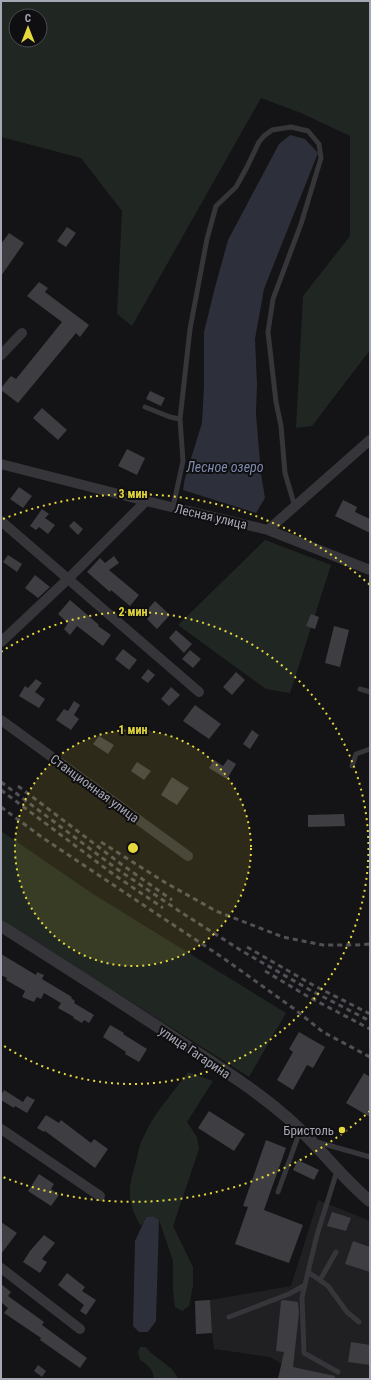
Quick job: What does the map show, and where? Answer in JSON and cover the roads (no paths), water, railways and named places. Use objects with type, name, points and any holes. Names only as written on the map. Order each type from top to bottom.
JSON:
[{"type":"street","points":[[1,354],[22,333]]},
{"type":"street","points":[[268,530],[370,440]]},
{"type":"street","name":"Лесная улица","points":[[1,464],[268,530],[370,570]]},
{"type":"street","points":[[1,642],[69,578],[146,501]]},
{"type":"street","points":[[1,521],[69,578],[199,692]]},
{"type":"street","name":"Станционная улица","points":[[1,720],[188,856]]},
{"type":"street","name":"улица Гагарина","points":[[1,926],[124,1004],[224,1071],[283,1114],[311,1141],[337,1170],[370,1201]]},
{"type":"street","points":[[1,1129],[100,1196]]},
{"type":"street","points":[[1,1268],[80,1329]]},
{"type":"lane","points":[[174,508],[183,461],[180,419],[190,330],[207,239],[216,206],[236,187],[259,142],[264,136],[272,130],[291,127],[308,131],[319,144],[321,158],[301,224],[274,299],[268,332],[276,402],[281,426],[285,473],[295,507]]},
{"type":"lane","points":[[145,407],[170,417],[180,419]]},
{"type":"lane","points":[[360,689],[370,692]]},
{"type":"lane","points":[[352,766],[356,754],[370,749]]},
{"type":"lane","points":[[278,1192],[300,1130]]},
{"type":"lane","points":[[311,1141],[370,1157]]},
{"type":"lane","points":[[337,1170],[317,1235],[302,1297],[304,1353],[338,1372]]},
{"type":"lane","points":[[320,1280],[336,1252]]},
{"type":"lane","points":[[308,1272],[328,1286],[348,1312],[359,1322]]},
{"type":"lane","points":[[229,1317],[289,1294],[305,1285]]},
{"type":"water","name":"Лесное озеро","points":[[290,135],[305,139],[318,153],[264,289],[255,339],[257,384],[256,414],[261,474],[265,498],[256,513],[183,490],[185,478],[202,423],[204,332],[228,240],[279,144]]},
{"type":"water","points":[[153,1216],[159,1220],[156,1321],[148,1332],[139,1332],[133,1326],[135,1241],[146,1217]]},
{"type":"railway","points":[[1,782],[117,869],[179,911],[242,951],[310,990],[370,1021]]},
{"type":"railway","points":[[18,786],[121,864],[172,900]]},
{"type":"railway","points":[[1,790],[113,874],[163,908]]},
{"type":"railway","points":[[1,807],[43,838],[226,960],[293,1008],[323,1032],[370,1057]]},
{"type":"railway","points":[[101,842],[166,883],[216,911],[283,937],[323,945],[370,944]]},
{"type":"railway","points":[[247,947],[313,985],[370,1014]]},
{"type":"railway","points":[[265,971],[307,996],[370,1029]]},
{"type":"place","name":"Бристоль","points":[[342,1130]]}]
